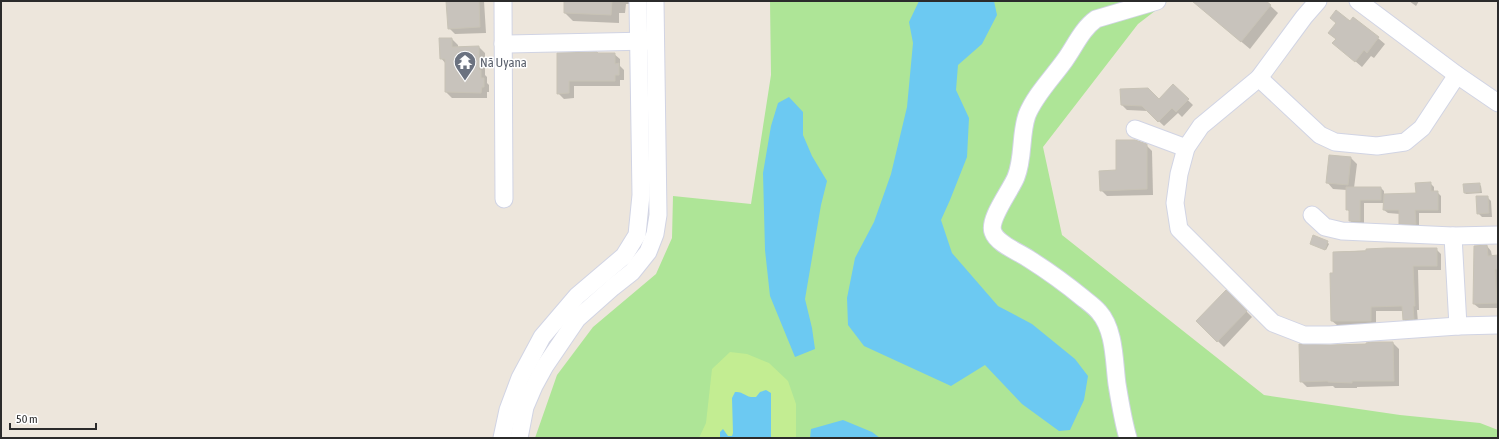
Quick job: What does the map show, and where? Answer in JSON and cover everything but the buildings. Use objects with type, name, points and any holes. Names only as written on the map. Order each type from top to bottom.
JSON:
[{"type":"street","points":[[503,1],[504,199]]},
{"type":"street","points":[[502,438],[508,410],[520,378],[542,337],[577,296],[624,256],[637,235],[641,195],[638,1]]},
{"type":"street","points":[[519,438],[525,407],[545,366],[577,319],[632,272],[648,252],[655,234],[658,215],[655,1]]},
{"type":"street","points":[[1128,438],[1107,323],[1099,312],[1065,283],[998,240],[993,232],[992,226],[995,216],[1016,178],[1021,160],[1027,115],[1089,24],[1096,19],[1157,1]]},
{"type":"street","points":[[1318,1],[1304,17],[1259,78],[1201,126],[1186,148],[1179,174],[1175,204],[1179,229],[1273,323],[1304,335],[1458,326],[1498,326]]},
{"type":"street","points":[[1358,1],[1457,75],[1498,103]]},
{"type":"street","points":[[503,44],[656,41]]},
{"type":"street","points":[[1259,78],[1320,135],[1335,142],[1377,146],[1405,142],[1422,128],[1457,75]]},
{"type":"street","points":[[1135,129],[1186,148]]},
{"type":"street","points":[[1312,215],[1325,227],[1342,231],[1453,236],[1498,235]]},
{"type":"street","points":[[1453,236],[1458,326]]},
{"type":"green space","points":[[770,1],[1168,1],[1138,24],[1043,147],[1062,235],[1264,395],[1400,415],[1480,423],[1498,430],[1498,438],[535,438],[557,375],[593,327],[656,274],[672,238],[673,196],[751,204],[771,75]]},
{"type":"green space","points":[[730,352],[747,354],[769,363],[788,381],[796,404],[796,438],[699,438],[706,423],[712,369]]},
{"type":"water","points":[[919,1],[994,1],[997,15],[982,44],[958,65],[956,90],[969,118],[967,157],[941,220],[952,253],[998,306],[1032,324],[1075,359],[1088,376],[1084,400],[1070,430],[1059,431],[1022,404],[985,365],[951,386],[864,346],[848,325],[847,298],[855,258],[874,222],[891,174],[907,107],[913,43],[909,22]]},
{"type":"water","points":[[789,97],[803,112],[803,135],[812,156],[827,181],[821,205],[805,299],[815,349],[795,357],[770,296],[765,250],[763,173],[771,126],[778,103]]},
{"type":"water","points":[[766,390],[771,393],[771,438],[720,438],[720,432],[723,429],[728,436],[732,436],[733,433],[732,398],[735,392],[741,392],[752,397],[756,397],[760,392]]},
{"type":"water","points":[[843,420],[872,432],[880,438],[810,438],[811,429]]},
{"type":"place","name":"Nā Uyana","points":[[465,82]]}]
